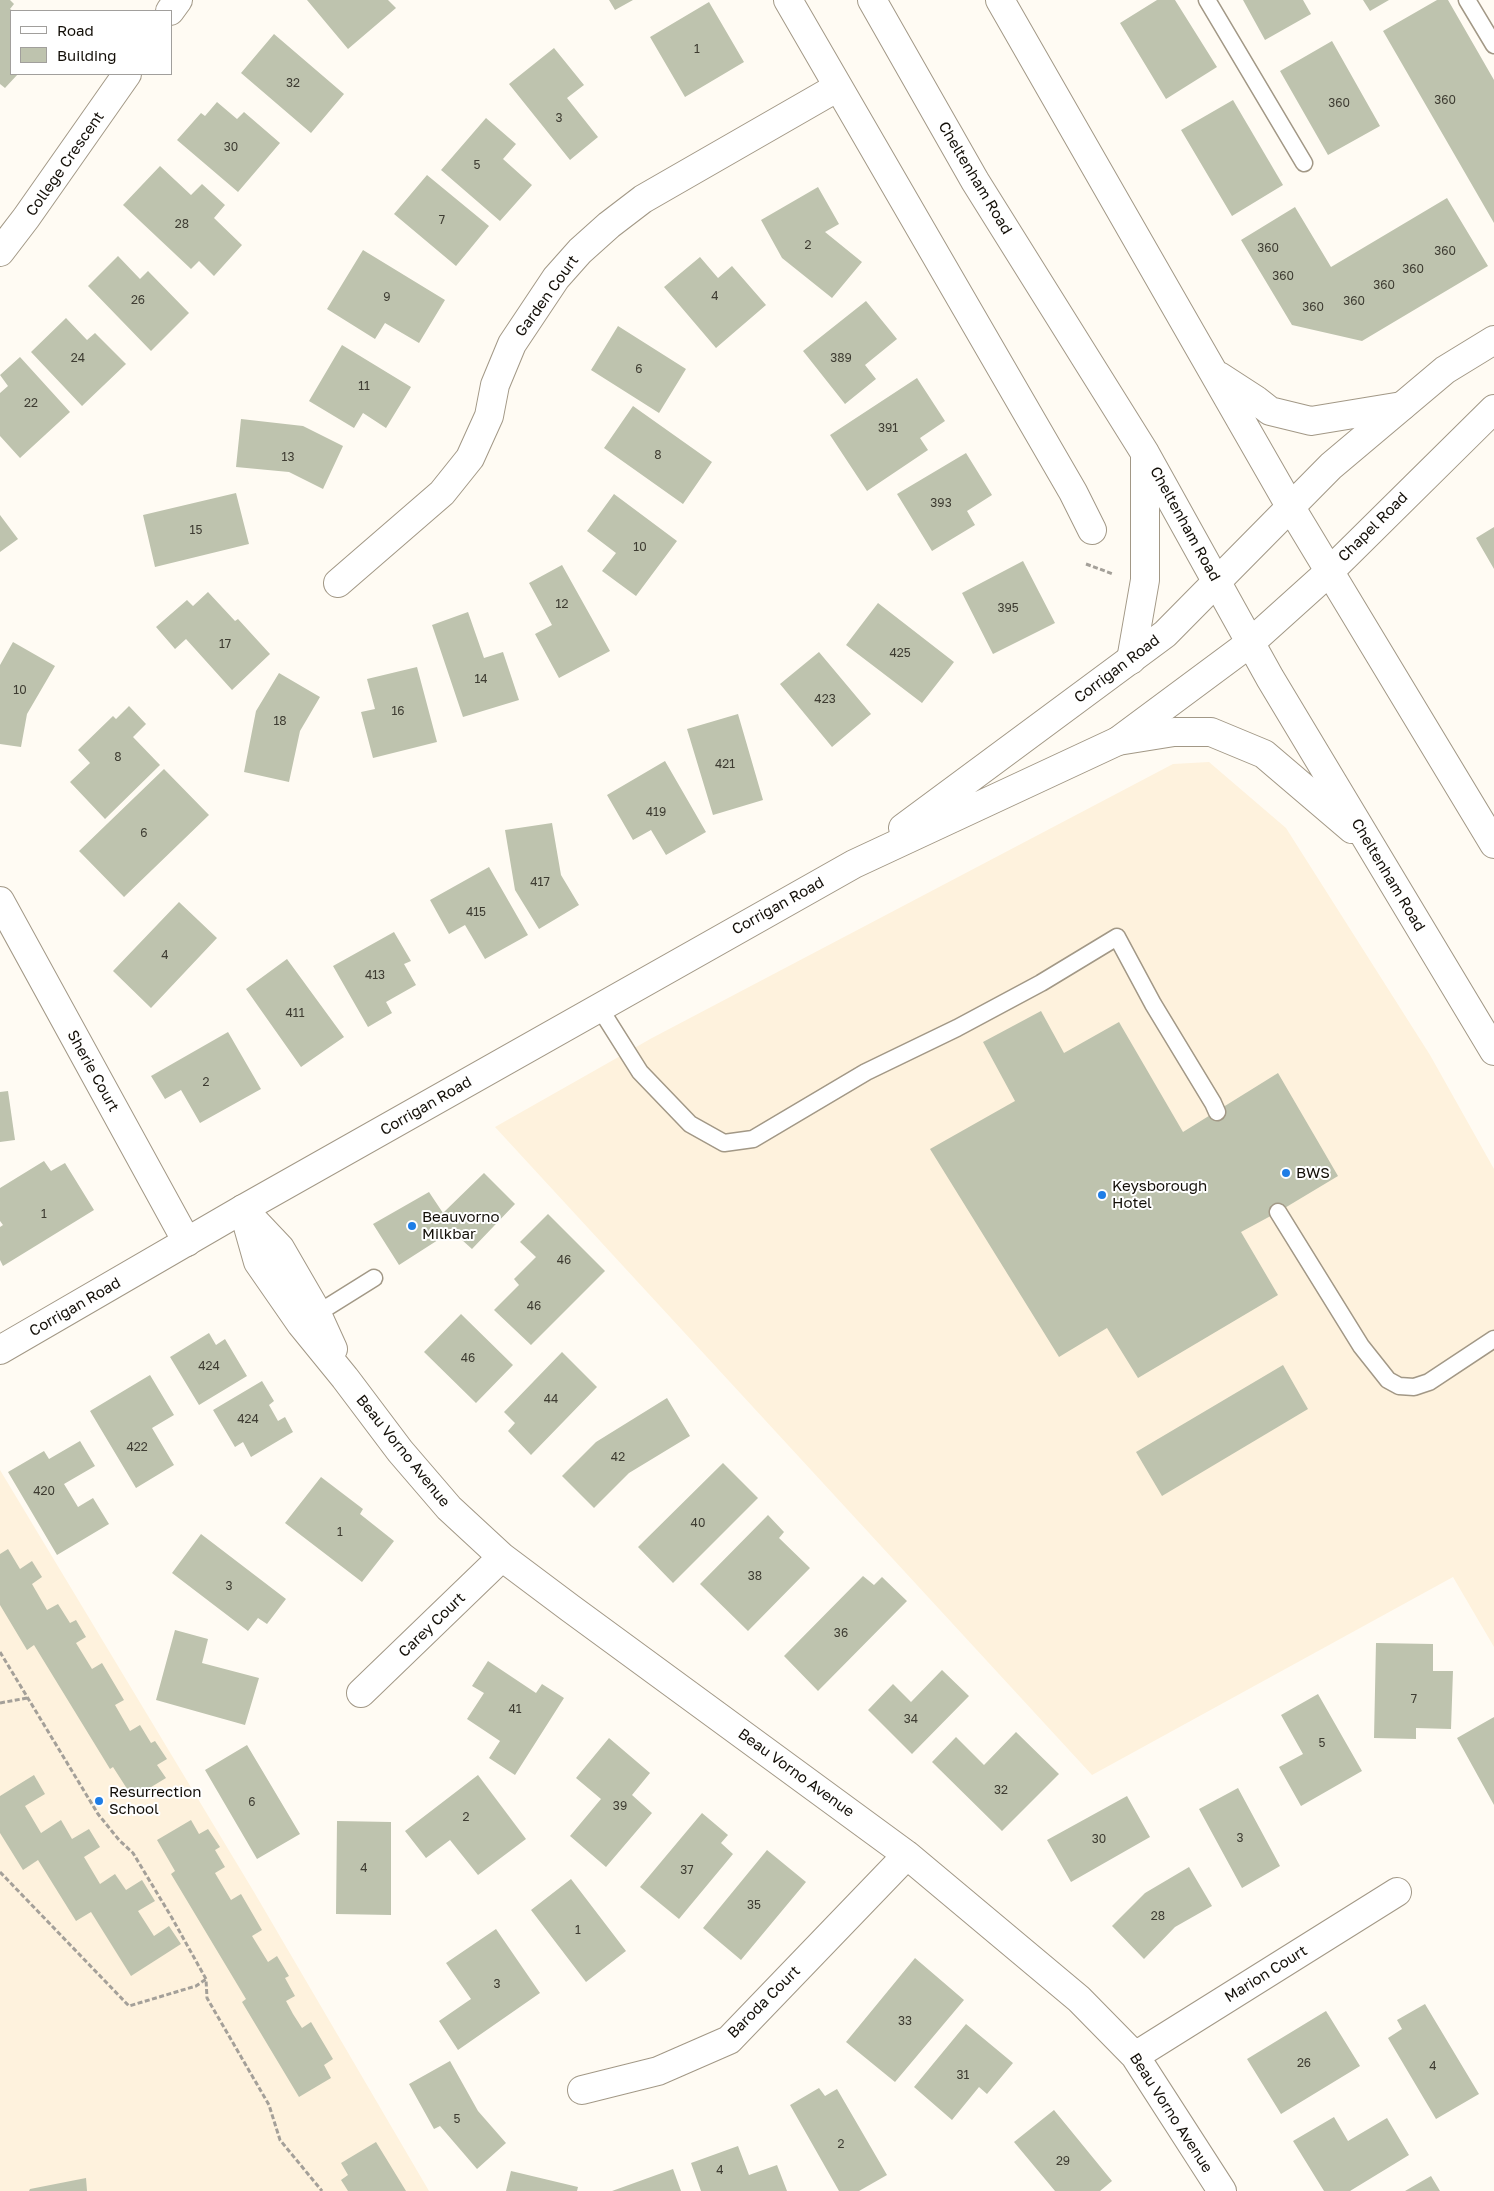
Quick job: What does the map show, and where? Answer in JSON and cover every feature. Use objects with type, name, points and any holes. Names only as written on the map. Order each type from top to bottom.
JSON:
[{"type":"main road","points":[[788,0],[1073,492],[1092,530]]},
{"type":"main road","name":"Cheltenham Road","points":[[872,0],[975,181],[1144,452],[1217,580],[1250,643],[1494,1051]]},
{"type":"main road","points":[[1000,0],[1290,506],[1494,844]]},
{"type":"main road","name":"College Crescent","points":[[0,252],[126,75]]},
{"type":"main road","name":"Garden Court","points":[[338,582],[442,493],[470,458],[489,416],[495,385],[512,344],[556,278],[580,252],[609,225],[643,199],[838,87]]},
{"type":"main road","points":[[1290,506],[1331,466],[1445,370],[1494,340]]},
{"type":"main road","points":[[1215,374],[1270,411],[1311,422],[1364,411],[1402,406]]},
{"type":"main road","name":"Chapel Road","points":[[1250,643],[1330,571],[1494,409]]},
{"type":"main road","points":[[1131,660],[1145,580],[1144,452]]},
{"type":"main road","name":"Corrigan Road","points":[[854,864],[1164,634],[1290,506]]},
{"type":"main road","name":"Corrigan Road","points":[[0,1350],[244,1209],[854,864],[1118,741],[1250,643]]},
{"type":"main road","points":[[1118,741],[1174,732],[1211,732],[1264,754],[1369,842]]},
{"type":"main road","name":"Sherie Court","points":[[0,901],[187,1242]]},
{"type":"main road","name":"Beau Vorno Avenue","points":[[244,1209],[258,1262],[309,1319],[346,1378],[400,1451],[449,1508],[502,1557],[908,1855],[1079,1999],[1135,2056],[1222,2191]]},
{"type":"main road","name":"Carey Court","points":[[361,1693],[502,1557]]},
{"type":"main road","name":"Baroda Court","points":[[582,2090],[658,2071],[729,2040],[908,1855]]},
{"type":"main road","name":"Marion Court","points":[[1135,2056],[1397,1892]]},
{"type":"lane","points":[[1207,0],[1304,163]]},
{"type":"lane","points":[[1467,0],[1494,45]]},
{"type":"lane","points":[[599,1007],[640,1072],[690,1124],[724,1143],[753,1139],[866,1072],[957,1028],[1040,983],[1116,937],[1217,1112]]},
{"type":"lane","points":[[1278,1212],[1361,1346],[1388,1380],[1399,1386],[1414,1387],[1429,1382],[1494,1339]]},
{"type":"lane","points":[[309,1319],[374,1278]]},
{"type":"path","points":[[1078,561],[1120,576]]},
{"type":"path","points":[[0,1652],[98,1814],[133,1854],[206,1979],[207,1998],[269,2105],[280,2140],[322,2191]]},
{"type":"path","points":[[0,1703],[27,1698]]},
{"type":"path","points":[[0,1872],[129,2006],[196,1986],[206,1979]]},
{"type":"shaded area","points":[[1209,762],[1286,828],[1430,1055],[1494,1169],[1494,1647],[1453,1577],[1092,1775],[495,1127],[652,1038],[1173,764]]},
{"type":"shaded area","name":"Resurrection School","points":[[0,1470],[254,1892],[429,2191],[0,2191]]},
{"type":"building","points":[[0,0],[10,0],[14,4],[10,9],[10,75],[17,75],[5,88],[0,84]]},
{"type":"building","points":[[307,0],[388,0],[396,8],[348,49]]},
{"type":"building","points":[[609,0],[633,0],[615,10]]},
{"type":"building","points":[[1157,0],[1175,0],[1217,67],[1166,99],[1120,23]]},
{"type":"building","points":[[1243,0],[1303,0],[1311,14],[1265,40]]},
{"type":"building","points":[[1363,0],[1389,0],[1370,11]]},
{"type":"building","points":[[1437,0],[1448,0],[1494,80],[1494,223],[1383,31]]},
{"type":"building","points":[[709,2],[744,62],[685,97],[650,37]]},
{"type":"building","points":[[274,34],[344,94],[311,133],[241,73]]},
{"type":"building","points":[[1332,41],[1380,126],[1328,155],[1280,71]]},
{"type":"building","points":[[554,48],[584,85],[567,98],[598,137],[570,160],[509,84]]},
{"type":"building","points":[[1233,100],[1283,185],[1232,216],[1181,130]]},
{"type":"building","points":[[217,102],[237,119],[244,112],[280,143],[238,192],[177,140],[201,113],[205,116]]},
{"type":"building","points":[[486,118],[516,144],[503,159],[532,185],[500,221],[441,170]]},
{"type":"building","points":[[160,166],[191,195],[202,184],[225,205],[214,218],[242,245],[214,276],[199,261],[191,269],[123,205]]},
{"type":"building","points":[[427,175],[489,226],[456,266],[394,214]]},
{"type":"building","points":[[818,187],[839,224],[825,232],[862,262],[832,298],[782,258],[761,220]]},
{"type":"building","points":[[1447,198],[1488,266],[1362,341],[1292,325],[1241,240],[1295,207],[1331,267]]},
{"type":"building","points":[[363,250],[445,300],[419,343],[385,323],[375,339],[327,309]]},
{"type":"building","points":[[118,256],[140,279],[148,271],[189,313],[151,351],[88,286]]},
{"type":"building","points":[[700,257],[718,278],[732,266],[766,305],[716,348],[664,287]]},
{"type":"building","points":[[866,301],[897,339],[865,365],[876,379],[845,404],[803,351]]},
{"type":"building","points":[[66,318],[87,340],[95,333],[126,364],[82,406],[31,352]]},
{"type":"building","points":[[618,326],[686,369],[659,413],[591,370]]},
{"type":"building","points":[[342,345],[411,387],[386,428],[363,413],[354,428],[309,401]]},
{"type":"building","points":[[20,357],[70,412],[20,458],[0,436],[0,393],[8,386],[0,375]]},
{"type":"building","points":[[917,378],[945,421],[920,438],[928,450],[867,491],[830,435]]},
{"type":"building","points":[[633,406],[712,462],[683,504],[604,448]]},
{"type":"building","points":[[241,419],[303,426],[343,446],[323,489],[289,472],[236,467]]},
{"type":"building","points":[[966,453],[992,495],[967,511],[975,525],[932,551],[897,494]]},
{"type":"building","points":[[236,493],[249,544],[155,567],[143,515]]},
{"type":"building","points":[[614,494],[677,541],[636,596],[602,571],[616,553],[587,531]]},
{"type":"building","points":[[0,515],[18,539],[0,552]]},
{"type":"building","points":[[1494,527],[1494,569],[1476,538]]},
{"type":"building","points":[[1023,561],[1055,623],[993,654],[962,593]]},
{"type":"building","points":[[562,565],[610,651],[559,678],[535,634],[552,625],[529,583]]},
{"type":"building","points":[[208,592],[235,621],[238,619],[270,654],[232,690],[186,639],[175,649],[156,627],[187,600],[193,606]]},
{"type":"building","points":[[878,603],[954,662],[922,703],[846,645]]},
{"type":"building","points":[[468,612],[484,658],[503,652],[519,700],[463,717],[432,625]]},
{"type":"building","points":[[13,642],[55,666],[27,714],[21,747],[0,744],[0,665]]},
{"type":"building","points":[[819,652],[871,714],[832,747],[780,684]]},
{"type":"building","points":[[417,667],[437,742],[373,758],[361,712],[375,709],[367,679]]},
{"type":"building","points":[[279,673],[320,697],[300,731],[289,782],[244,772],[256,711]]},
{"type":"building","points":[[129,706],[146,724],[133,737],[160,765],[105,819],[70,782],[90,763],[78,750],[113,716],[116,719]]},
{"type":"building","points":[[738,714],[763,800],[713,815],[687,729]]},
{"type":"building","points":[[665,761],[706,832],[666,855],[651,830],[633,840],[607,795]]},
{"type":"building","points":[[164,769],[209,815],[124,897],[79,851]]},
{"type":"building","points":[[552,823],[561,875],[579,905],[539,929],[515,890],[505,830]]},
{"type":"building","points":[[489,867],[528,935],[485,959],[465,925],[449,934],[430,900]]},
{"type":"building","points":[[179,902],[217,938],[151,1008],[113,971]]},
{"type":"building","points":[[394,932],[411,961],[404,964],[416,985],[386,1002],[392,1013],[368,1027],[333,966]]},
{"type":"building","points":[[287,959],[344,1037],[301,1067],[246,989]]},
{"type":"building","points":[[1041,1011],[1064,1053],[1119,1022],[1183,1132],[1278,1073],[1338,1176],[1241,1232],[1278,1295],[1138,1378],[1107,1328],[1059,1357],[930,1149],[1015,1101],[983,1042]]},
{"type":"building","points":[[228,1032],[261,1089],[200,1123],[181,1090],[165,1099],[151,1076]]},
{"type":"building","points":[[8,1091],[15,1140],[0,1142],[0,1092]]},
{"type":"building","points":[[44,1161],[51,1171],[65,1163],[94,1210],[3,1266],[0,1260],[0,1227],[3,1225],[0,1221],[0,1188]]},
{"type":"building","points":[[484,1173],[515,1204],[472,1249],[452,1231],[399,1265],[373,1224],[429,1192],[443,1213]]},
{"type":"building","points":[[548,1214],[605,1271],[531,1345],[494,1310],[519,1285],[514,1279],[536,1257],[520,1242]]},
{"type":"building","points":[[461,1314],[513,1365],[476,1403],[424,1352]]},
{"type":"building","points":[[209,1333],[216,1345],[225,1339],[247,1376],[199,1405],[170,1357]]},
{"type":"building","points":[[562,1352],[597,1387],[531,1455],[508,1431],[515,1423],[504,1412]]},
{"type":"building","points":[[1283,1365],[1308,1409],[1162,1496],[1136,1452]]},
{"type":"building","points":[[150,1375],[174,1415],[152,1428],[174,1465],[136,1488],[90,1411]]},
{"type":"building","points":[[262,1381],[274,1401],[269,1405],[278,1421],[285,1417],[293,1432],[251,1457],[243,1442],[235,1447],[213,1410]]},
{"type":"building","points":[[667,1398],[690,1436],[629,1473],[594,1508],[562,1476],[596,1442]]},
{"type":"building","points":[[80,1441],[95,1466],[64,1484],[78,1507],[93,1498],[109,1524],[57,1555],[8,1472],[44,1451],[49,1459]]},
{"type":"building","points":[[723,1463],[758,1498],[673,1583],[638,1547]]},
{"type":"building","points":[[321,1477],[363,1509],[360,1514],[394,1541],[362,1582],[285,1523]]},
{"type":"building","points":[[768,1515],[784,1532],[779,1538],[810,1568],[748,1631],[700,1584]]},
{"type":"building","points":[[201,1534],[286,1599],[267,1624],[258,1618],[248,1631],[172,1573]]},
{"type":"building","points":[[8,1549],[20,1569],[32,1561],[42,1577],[32,1584],[47,1610],[58,1604],[70,1623],[76,1620],[86,1637],[76,1643],[92,1669],[102,1663],[124,1700],[115,1705],[130,1731],[140,1725],[151,1743],[155,1741],[167,1759],[157,1765],[166,1778],[133,1798],[113,1767],[110,1769],[34,1645],[27,1650],[0,1605],[0,1554]]},
{"type":"building","points":[[863,1576],[874,1585],[882,1577],[907,1601],[818,1691],[784,1656]]},
{"type":"building","points":[[175,1630],[208,1639],[202,1663],[259,1678],[245,1725],[156,1700]]},
{"type":"building","points":[[1376,1643],[1433,1644],[1433,1671],[1453,1671],[1451,1729],[1416,1728],[1416,1739],[1374,1738]]},
{"type":"building","points":[[488,1661],[536,1693],[542,1684],[564,1698],[515,1775],[489,1758],[500,1741],[467,1719],[484,1693],[472,1686]]},
{"type":"building","points":[[942,1670],[969,1696],[912,1754],[868,1710],[893,1684],[911,1702]]},
{"type":"building","points":[[1318,1694],[1362,1771],[1301,1806],[1279,1767],[1303,1754],[1281,1715]]},
{"type":"building","points":[[1494,1717],[1494,1805],[1457,1738]]},
{"type":"building","points":[[1016,1732],[1059,1774],[1002,1831],[932,1762],[956,1737],[984,1765]]},
{"type":"building","points":[[609,1738],[650,1773],[632,1795],[652,1813],[606,1867],[570,1836],[601,1799],[576,1778]]},
{"type":"building","points":[[247,1745],[300,1834],[257,1859],[205,1770]]},
{"type":"building","points":[[34,1775],[45,1794],[25,1806],[41,1833],[61,1820],[72,1839],[89,1829],[100,1847],[84,1857],[100,1884],[115,1874],[126,1890],[142,1880],[155,1901],[138,1911],[154,1936],[169,1926],[181,1944],[131,1976],[91,1912],[76,1921],[38,1860],[23,1870],[0,1833],[0,1796]]},
{"type":"building","points":[[478,1775],[526,1839],[478,1875],[450,1840],[426,1858],[405,1831]]},
{"type":"building","points":[[1238,1788],[1280,1866],[1242,1888],[1199,1809]]},
{"type":"building","points":[[1127,1796],[1150,1837],[1071,1882],[1047,1840]]},
{"type":"building","points":[[702,1813],[728,1835],[721,1843],[733,1854],[679,1919],[640,1887]]},
{"type":"building","points":[[191,1820],[199,1834],[208,1829],[220,1847],[215,1850],[225,1867],[215,1873],[231,1900],[241,1894],[262,1930],[252,1936],[268,1962],[277,1956],[289,1976],[285,1978],[295,1996],[286,2001],[293,2014],[302,2028],[311,2022],[333,2059],[324,2065],[331,2078],[299,2097],[242,2002],[246,1999],[171,1874],[175,1871],[157,1840]]},
{"type":"building","points":[[337,1821],[391,1822],[391,1915],[336,1914]]},
{"type":"building","points":[[767,1850],[806,1882],[741,1960],[703,1928]]},
{"type":"building","points":[[1189,1867],[1212,1906],[1175,1927],[1144,1959],[1112,1926],[1145,1893]]},
{"type":"building","points":[[571,1879],[626,1951],[586,1982],[531,1910]]},
{"type":"building","points":[[496,1929],[540,1993],[458,2050],[439,2021],[471,1999],[446,1963]]},
{"type":"building","points":[[915,1958],[964,2000],[895,2082],[846,2042]]},
{"type":"building","points":[[1425,2004],[1479,2094],[1436,2119],[1388,2038],[1402,2029],[1397,2020]]},
{"type":"building","points":[[1326,2011],[1360,2066],[1281,2114],[1247,2059]]},
{"type":"building","points":[[966,2024],[1013,2063],[987,2094],[979,2087],[952,2120],[914,2087]]},
{"type":"building","points":[[450,2061],[478,2111],[506,2143],[477,2169],[440,2126],[434,2129],[409,2084]]},
{"type":"building","points":[[819,2088],[825,2096],[837,2089],[887,2175],[859,2191],[839,2191],[790,2105]]},
{"type":"building","points":[[1054,2110],[1112,2181],[1100,2191],[1055,2191],[1014,2142]]},
{"type":"building","points":[[1334,2117],[1348,2141],[1387,2118],[1409,2155],[1350,2191],[1324,2191],[1293,2141]]},
{"type":"building","points":[[376,2142],[406,2191],[348,2191],[341,2180],[348,2175],[341,2163]]},
{"type":"building","points":[[738,2146],[749,2175],[777,2165],[787,2191],[701,2191],[691,2163]]},
{"type":"building","points":[[673,2169],[681,2191],[612,2191]]},
{"type":"building","points":[[511,2171],[578,2187],[577,2191],[506,2191]]},
{"type":"building","points":[[1431,2176],[1440,2191],[1405,2191]]},
{"type":"building","points":[[86,2178],[87,2191],[29,2191],[30,2189]]},
{"type":"place","name":"BWS","points":[[1286,1173]]},
{"type":"place","name":"Keysborough Hotel","points":[[1102,1195]]},
{"type":"place","name":"Beauvorno Milkbar","points":[[412,1226]]},
{"type":"place","name":"Resurrection School","points":[[99,1801]]}]
